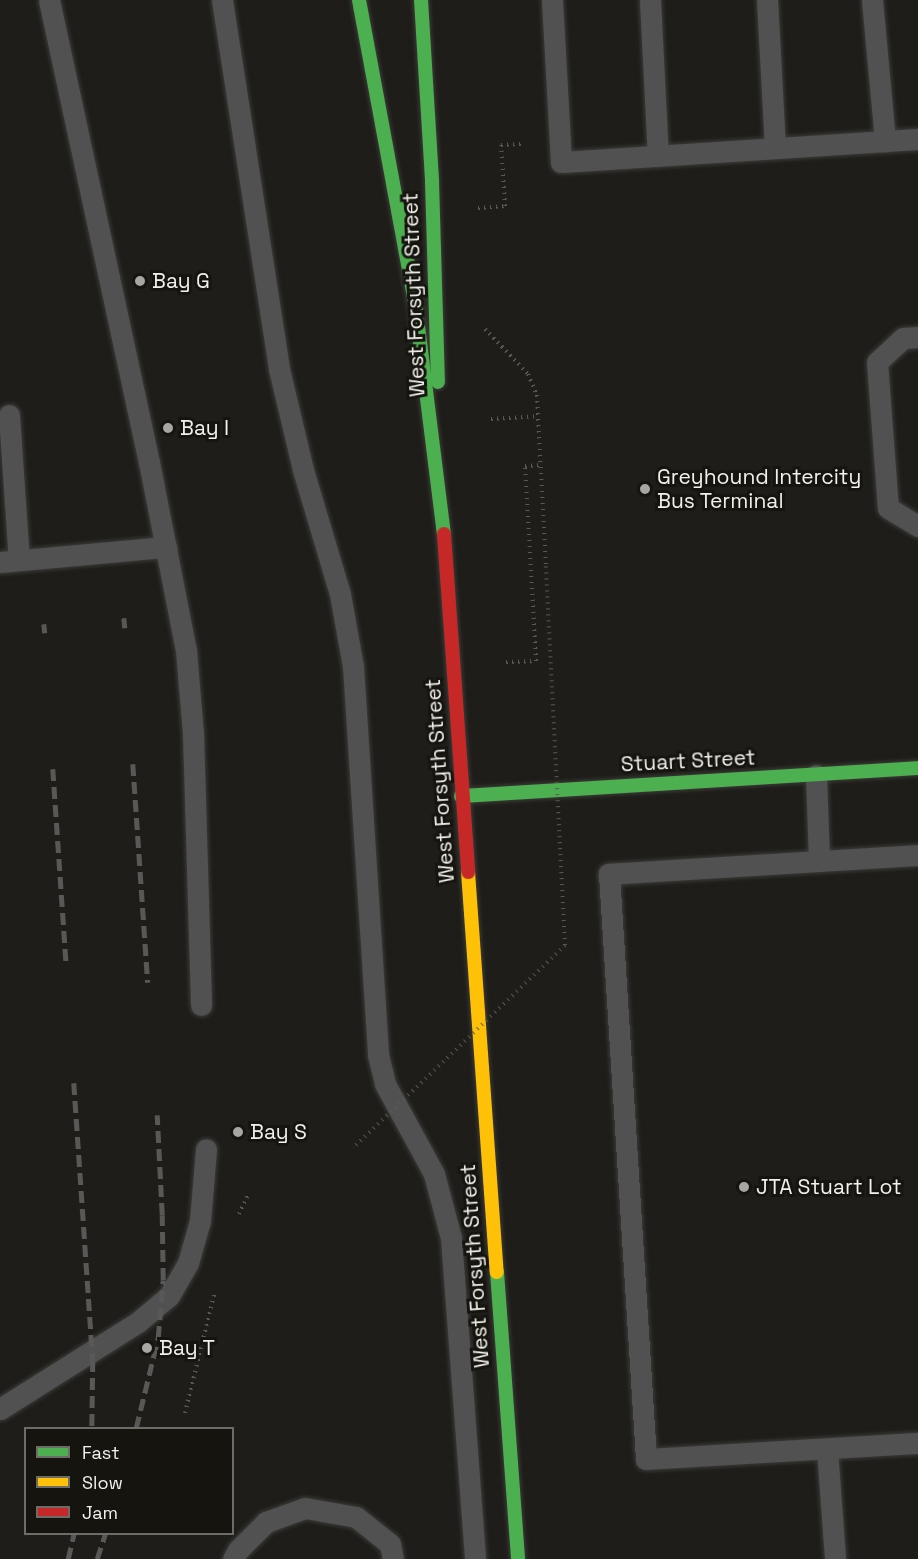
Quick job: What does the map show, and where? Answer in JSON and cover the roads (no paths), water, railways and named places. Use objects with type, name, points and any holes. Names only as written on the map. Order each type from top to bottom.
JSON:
[{"type":"main road","points":[[359,0],[388,145],[415,302],[444,534]]},
{"type":"main road","name":"West Forsyth Street","points":[[421,0],[432,182],[444,534],[461,796],[518,1559]]},
{"type":"main road","name":"Stuart Street","points":[[461,796],[918,768]]},
{"type":"lane","points":[[49,0],[186,650],[193,733],[201,1005]]},
{"type":"lane","points":[[222,0],[279,369],[303,470],[340,594],[353,666],[378,1055],[386,1084],[434,1174],[451,1238],[475,1559]]},
{"type":"lane","points":[[552,0],[561,162],[918,139]]},
{"type":"lane","points":[[650,0],[657,156]]},
{"type":"lane","points":[[767,0],[775,148]]},
{"type":"lane","points":[[872,0],[885,141]]},
{"type":"lane","points":[[918,337],[903,338],[877,362],[888,508],[918,526]]},
{"type":"lane","points":[[9,416],[9,561],[166,547]]},
{"type":"lane","points":[[816,775],[819,861]]},
{"type":"lane","points":[[918,855],[609,874],[646,1460],[918,1443]]},
{"type":"lane","points":[[0,1409],[138,1322],[169,1296],[188,1263],[200,1221],[206,1149]]},
{"type":"lane","points":[[827,1449],[835,1559]]},
{"type":"lane","points":[[233,1559],[238,1550],[266,1522],[305,1508],[356,1516],[390,1544],[393,1559]]},
{"type":"railway","points":[[124,618],[125,628]]},
{"type":"railway","points":[[44,624],[45,633]]},
{"type":"railway","points":[[133,764],[148,982]]},
{"type":"railway","points":[[53,769],[66,962]]},
{"type":"railway","points":[[74,1083],[93,1360],[92,1427]]},
{"type":"railway","points":[[136,1427],[158,1338],[163,1280],[157,1115]]},
{"type":"railway","points":[[68,1559],[74,1535]]},
{"type":"railway","points":[[97,1559],[105,1535]]},
{"type":"place","name":"Bay G","points":[[140,281]]},
{"type":"place","name":"Bay I","points":[[168,428]]},
{"type":"place","name":"Greyhound Intercity Bus Terminal","points":[[645,489]]},
{"type":"place","name":"Bay S","points":[[238,1132]]},
{"type":"place","name":"JTA Stuart Lot","points":[[744,1187]]},
{"type":"place","name":"Bay T","points":[[147,1348]]}]
